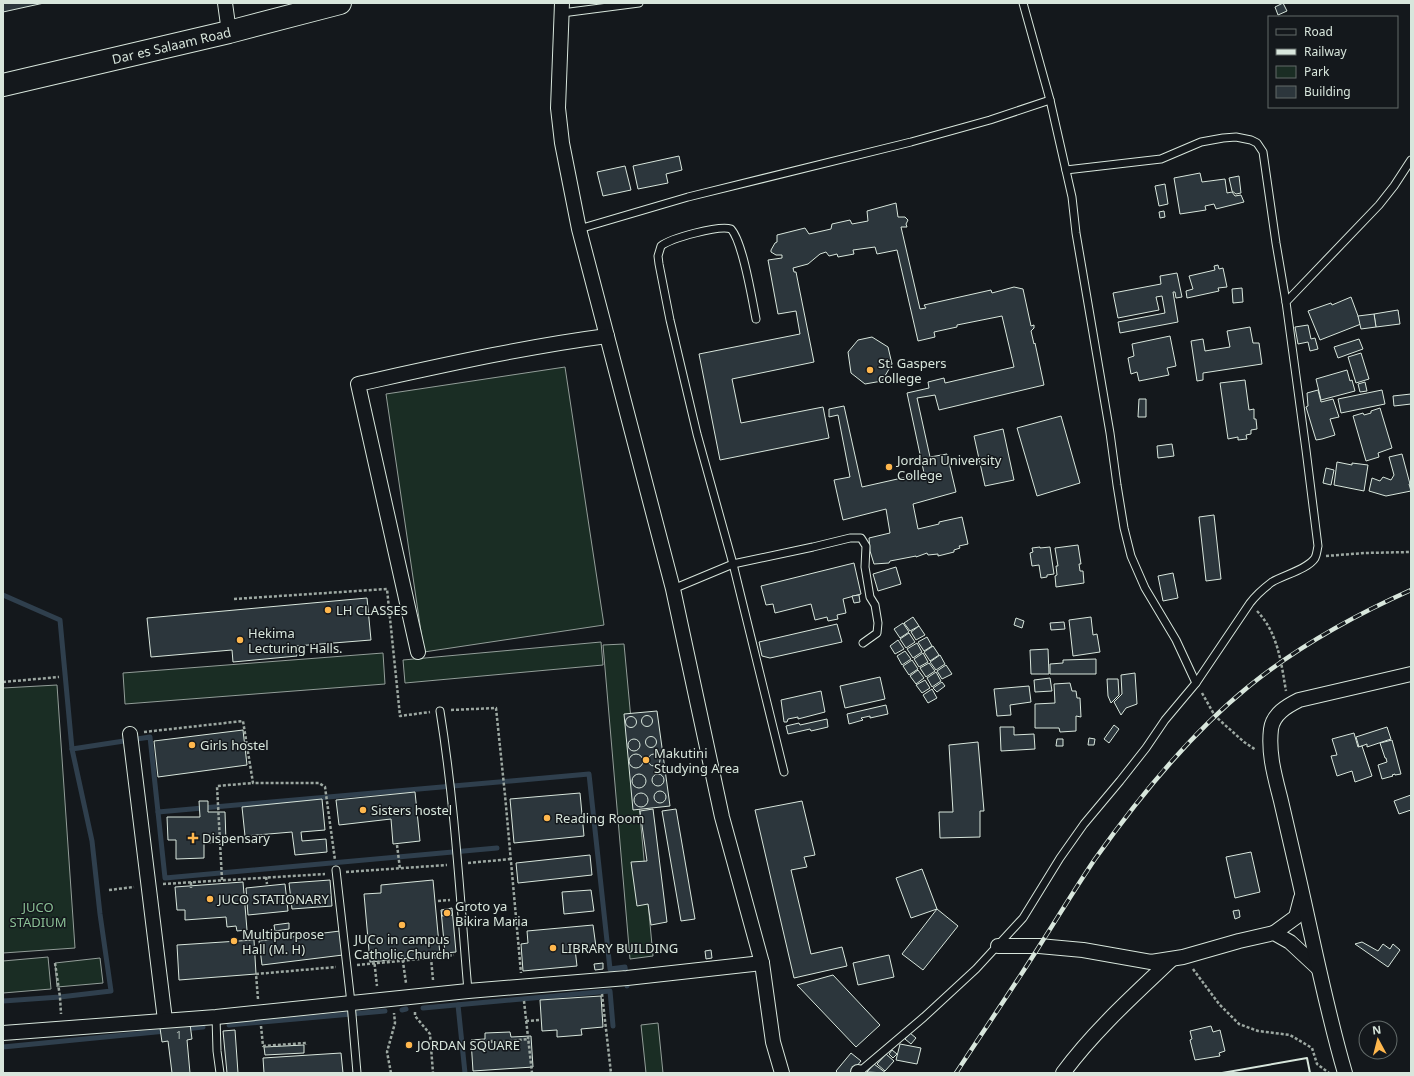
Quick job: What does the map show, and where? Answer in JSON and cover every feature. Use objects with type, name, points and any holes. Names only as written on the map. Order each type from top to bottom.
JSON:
[{"type":"highway","name":"Dar es Salaam Road","points":[[3,86],[229,32],[340,3]]},
{"type":"street","points":[[225,3],[229,32]]},
{"type":"street","points":[[562,8],[558,108],[562,144],[579,229],[673,589],[722,817],[762,963],[773,1042],[782,1073]]},
{"type":"street","points":[[418,652],[358,384],[472,359],[574,340],[607,336]]},
{"type":"street","points":[[1345,1073],[1335,1040],[1271,760],[1272,729],[1274,721],[1281,710],[1289,705],[1311,697],[1411,674]]},
{"type":"street","points":[[130,734],[165,1020]]},
{"type":"street","points":[[998,946],[1040,946],[1083,950],[1151,962],[1177,958],[1274,933],[1296,917],[1302,894]]},
{"type":"street","points":[[1274,933],[1290,942],[1318,968]]},
{"type":"street","points":[[1062,1073],[1078,1052],[1124,1005],[1177,958]]},
{"type":"street","points":[[3,1033],[216,1017],[762,963]]},
{"type":"lane","points":[[562,8],[639,3]]},
{"type":"lane","points":[[1023,3],[1050,100],[1066,170],[1110,433],[1124,528],[1131,556],[1145,588],[1176,640],[1196,683]]},
{"type":"lane","points":[[579,229],[688,197],[911,142],[990,120],[1050,100]]},
{"type":"lane","points":[[858,1073],[924,1017],[998,946],[1023,918],[1060,858],[1084,824],[1146,748],[1164,720],[1196,683],[1250,603],[1272,582],[1313,562],[1316,557],[1318,546],[1309,469],[1286,302],[1263,152],[1257,143],[1236,137],[1201,142],[1161,159],[1066,170]]},
{"type":"lane","points":[[1286,302],[1379,205],[1394,186],[1411,160]]},
{"type":"lane","points":[[756,319],[740,248],[731,229],[723,228],[711,230],[668,242],[661,246],[658,256],[659,264],[680,364],[697,434],[733,564],[784,772]]},
{"type":"lane","points":[[673,589],[733,564],[850,538],[861,538],[866,546],[865,567],[870,597],[875,605],[878,623],[877,633],[863,644]]},
{"type":"lane","points":[[440,711],[444,736],[457,864],[468,992]]},
{"type":"lane","points":[[336,871],[351,1003],[357,1073]]},
{"type":"lane","points":[[216,1017],[217,1051],[220,1073]]},
{"type":"path","points":[[1316,557],[1365,553],[1411,552]]},
{"type":"path","points":[[1250,603],[1262,616],[1274,637],[1281,662],[1289,705]]},
{"type":"path","points":[[3,682],[59,677]]},
{"type":"path","points":[[1196,683],[1215,716],[1244,742],[1271,760]]},
{"type":"path","points":[[130,734],[243,721],[253,783]]},
{"type":"path","points":[[222,880],[217,786],[253,783],[319,783],[325,787],[334,855]]},
{"type":"path","points":[[398,846],[400,869]]},
{"type":"path","points":[[109,890],[148,885],[336,871],[400,869],[511,859]]},
{"type":"path","points":[[266,877],[267,884]]},
{"type":"path","points":[[191,882],[192,888]]},
{"type":"path","points":[[431,953],[432,967]]},
{"type":"path","points":[[306,1045],[306,1043],[263,1046],[256,974],[375,964],[465,954]]},
{"type":"path","points":[[402,955],[407,997]]},
{"type":"path","points":[[1177,958],[1239,1024],[1258,1031],[1290,1035],[1312,1048],[1317,1064],[1329,1073]]},
{"type":"path","points":[[374,959],[378,1000]]},
{"type":"path","points":[[55,963],[60,997],[61,1028]]},
{"type":"path","points":[[601,979],[611,1073]]},
{"type":"path","points":[[522,986],[532,1073]]},
{"type":"path","points":[[414,1010],[415,1016],[430,1034],[433,1073]]},
{"type":"path","points":[[391,1073],[387,1052],[395,1023],[394,1012]]},
{"type":"path","points":[[526,1021],[540,1020]]},
{"type":"path","points":[[491,1040],[492,1043],[528,1039]]},
{"type":"green space","points":[[565,367],[604,625],[424,652],[386,394]]},
{"type":"green space","points":[[601,642],[603,665],[405,683],[403,660]]},
{"type":"green space","points":[[624,644],[653,956],[630,959],[603,645]]},
{"type":"green space","points":[[383,653],[385,684],[125,704],[123,673]]},
{"type":"green space","name":"JUCO STADIUM","points":[[57,685],[75,948],[3,953],[3,688]]},
{"type":"green space","points":[[48,957],[51,989],[3,993],[3,961]]},
{"type":"green space","points":[[100,958],[103,983],[57,987],[55,963]]},
{"type":"green space","points":[[658,1023],[663,1073],[646,1073],[641,1025]]},
{"type":"building","points":[[3,3],[44,3],[3,12]]},
{"type":"building","points":[[1283,3],[1287,11],[1278,15],[1275,7]]},
{"type":"building","points":[[679,156],[682,170],[666,174],[668,183],[638,189],[633,166]]},
{"type":"building","points":[[625,166],[631,190],[603,196],[597,172]]},
{"type":"building","points":[[1200,173],[1202,182],[1225,179],[1227,193],[1232,192],[1235,196],[1241,195],[1244,202],[1216,209],[1214,204],[1205,206],[1206,210],[1180,214],[1174,178]]},
{"type":"building","points":[[1239,176],[1241,193],[1236,194],[1232,191],[1229,178]]},
{"type":"building","points":[[1165,184],[1168,204],[1159,206],[1155,186]]},
{"type":"building","points":[[896,203],[898,217],[905,217],[908,220],[906,224],[907,227],[901,227],[920,309],[926,308],[924,305],[991,290],[992,293],[1014,287],[1023,289],[1031,326],[1034,325],[1034,328],[1031,331],[1044,385],[939,410],[935,395],[917,398],[930,457],[947,454],[956,492],[913,504],[918,529],[939,524],[939,522],[962,517],[968,544],[959,546],[960,548],[954,550],[954,552],[938,556],[938,554],[928,555],[927,553],[916,557],[890,561],[889,563],[874,564],[870,551],[869,538],[890,533],[886,509],[843,520],[834,480],[850,477],[838,415],[829,417],[829,409],[844,406],[862,487],[924,473],[907,393],[929,388],[928,382],[944,378],[945,383],[1014,367],[1002,316],[957,325],[957,327],[934,332],[935,337],[918,341],[897,250],[877,254],[875,247],[853,250],[854,254],[838,257],[837,254],[829,256],[826,252],[820,254],[808,264],[793,268],[794,272],[796,272],[814,362],[732,379],[741,423],[823,407],[829,438],[720,460],[699,354],[800,334],[796,311],[778,314],[768,260],[782,258],[782,255],[776,255],[771,252],[775,243],[777,242],[777,235],[805,228],[809,234],[831,229],[832,224],[850,220],[852,224],[868,221],[867,211]]},
{"type":"building","points":[[1164,211],[1165,217],[1160,218],[1159,212]]},
{"type":"building","points":[[1218,265],[1219,269],[1223,268],[1227,287],[1218,288],[1219,291],[1187,298],[1186,291],[1193,289],[1189,276],[1215,270],[1214,266]]},
{"type":"building","points":[[1177,273],[1182,297],[1176,298],[1175,292],[1173,292],[1178,322],[1120,333],[1118,322],[1165,313],[1162,296],[1156,297],[1159,310],[1118,318],[1113,293],[1161,284],[1160,276]]},
{"type":"building","points":[[1242,288],[1243,302],[1233,303],[1232,289]]},
{"type":"building","points":[[1351,297],[1361,324],[1320,340],[1308,311],[1331,303],[1332,305]]},
{"type":"building","points":[[1398,310],[1400,324],[1376,327],[1374,314]]},
{"type":"building","points":[[1374,314],[1376,327],[1361,329],[1358,316]]},
{"type":"building","points":[[1308,325],[1311,339],[1315,338],[1318,349],[1310,351],[1308,342],[1298,344],[1295,327]]},
{"type":"building","points":[[1250,327],[1253,343],[1259,343],[1262,364],[1203,373],[1203,380],[1197,381],[1191,341],[1203,339],[1205,351],[1230,347],[1227,331]]},
{"type":"building","points":[[1170,336],[1176,366],[1167,368],[1169,375],[1139,381],[1137,372],[1131,374],[1128,358],[1134,356],[1132,344]]},
{"type":"building","points":[[872,337],[888,347],[892,364],[882,381],[865,384],[851,373],[848,352],[858,340]]},
{"type":"building","points":[[1359,339],[1363,349],[1338,358],[1334,347]]},
{"type":"building","points":[[1361,353],[1369,379],[1356,383],[1348,357]]},
{"type":"building","points":[[1347,370],[1355,391],[1321,400],[1316,379]]},
{"type":"building","points":[[1245,380],[1249,410],[1254,409],[1254,419],[1256,419],[1257,429],[1251,430],[1251,434],[1246,435],[1247,439],[1238,440],[1238,437],[1228,439],[1220,383]]},
{"type":"building","points":[[1365,382],[1367,391],[1360,392],[1358,384]]},
{"type":"building","points":[[1318,390],[1321,402],[1333,399],[1339,417],[1330,419],[1335,435],[1316,440],[1306,407],[1308,406],[1307,393]]},
{"type":"building","points":[[1382,390],[1385,404],[1341,413],[1338,399]]},
{"type":"building","points":[[1411,394],[1411,404],[1394,406],[1393,396]]},
{"type":"building","points":[[1139,399],[1146,399],[1146,417],[1138,417]]},
{"type":"building","points":[[1380,408],[1392,448],[1378,453],[1379,457],[1366,461],[1353,416],[1363,413],[1364,415],[1371,413],[1371,411]]},
{"type":"building","points":[[1061,416],[1080,483],[1037,496],[1017,428]]},
{"type":"building","points":[[1003,429],[1014,480],[985,486],[974,436]]},
{"type":"building","points":[[1172,444],[1174,456],[1158,458],[1157,446]]},
{"type":"building","points":[[1402,454],[1411,491],[1386,496],[1369,491],[1372,478],[1380,481],[1383,477],[1391,480],[1394,475],[1389,457]]},
{"type":"building","points":[[1337,462],[1352,465],[1352,463],[1368,465],[1364,491],[1334,485]]},
{"type":"building","points":[[1326,468],[1334,470],[1331,485],[1323,483]]},
{"type":"building","points":[[1214,515],[1221,579],[1206,581],[1199,517]]},
{"type":"building","points":[[1078,545],[1081,564],[1079,564],[1080,571],[1083,571],[1084,583],[1056,587],[1055,576],[1057,575],[1056,566],[1058,566],[1055,548]]},
{"type":"building","points":[[1050,547],[1054,574],[1041,578],[1039,565],[1032,566],[1030,553],[1033,552],[1032,548]]},
{"type":"building","points":[[854,563],[861,594],[843,599],[846,613],[837,615],[838,619],[828,621],[827,617],[815,620],[811,604],[775,613],[773,604],[766,605],[761,586]]},
{"type":"building","points":[[896,567],[901,584],[878,591],[873,574]]},
{"type":"building","points":[[1173,573],[1178,598],[1163,601],[1158,576]]},
{"type":"building","points":[[859,595],[860,602],[854,603],[852,596]]},
{"type":"building","points":[[367,598],[371,640],[296,646],[297,656],[233,662],[232,650],[151,657],[147,618]]},
{"type":"building","points":[[913,617],[919,626],[910,631],[904,623]]},
{"type":"building","points":[[1091,617],[1093,635],[1097,634],[1100,652],[1073,656],[1069,620]]},
{"type":"building","points":[[1016,618],[1024,621],[1022,628],[1014,625]]},
{"type":"building","points":[[1064,622],[1065,629],[1051,630],[1050,623]]},
{"type":"building","points":[[903,623],[909,632],[900,638],[894,629]]},
{"type":"building","points":[[837,624],[842,642],[770,658],[762,656],[759,642]]},
{"type":"building","points":[[919,626],[925,635],[916,640],[911,632]]},
{"type":"building","points":[[909,633],[915,642],[906,648],[900,639]]},
{"type":"building","points":[[927,637],[932,646],[924,651],[918,642]]},
{"type":"building","points":[[898,640],[904,649],[895,654],[890,646]]},
{"type":"building","points":[[917,643],[922,652],[913,658],[907,649]]},
{"type":"building","points":[[933,646],[939,655],[930,661],[924,652]]},
{"type":"building","points":[[1048,649],[1049,674],[1031,674],[1030,650]]},
{"type":"building","points":[[905,651],[911,659],[902,665],[897,656]]},
{"type":"building","points":[[923,653],[928,662],[919,667],[914,659]]},
{"type":"building","points":[[940,655],[945,664],[936,670],[930,662]]},
{"type":"building","points":[[1096,659],[1096,674],[1050,674],[1050,664],[1063,663],[1063,660]]},
{"type":"building","points":[[912,660],[918,669],[909,675],[903,666]]},
{"type":"building","points":[[929,663],[935,671],[926,677],[920,668]]},
{"type":"building","points":[[946,665],[952,674],[942,679],[937,671]]},
{"type":"building","points":[[918,670],[924,678],[916,684],[910,676]]},
{"type":"building","points":[[936,672],[941,681],[932,687],[927,678]]},
{"type":"building","points":[[1135,673],[1137,704],[1126,708],[1121,715],[1114,702],[1122,694],[1121,675]]},
{"type":"building","points":[[880,677],[885,699],[845,708],[840,686]]},
{"type":"building","points":[[1050,678],[1052,691],[1035,692],[1034,680]]},
{"type":"building","points":[[1107,679],[1118,679],[1119,695],[1111,703],[1108,696]]},
{"type":"building","points":[[925,680],[930,688],[922,693],[916,685]]},
{"type":"building","points":[[942,682],[945,686],[937,692],[933,688]]},
{"type":"building","points":[[1070,683],[1072,691],[1076,691],[1077,698],[1080,698],[1081,717],[1076,716],[1076,731],[1060,732],[1059,728],[1035,728],[1035,704],[1055,703],[1054,684]]},
{"type":"building","points":[[1029,686],[1031,702],[1010,705],[1011,715],[997,716],[994,689]]},
{"type":"building","points":[[932,689],[937,698],[928,703],[923,695]]},
{"type":"building","points":[[821,691],[825,712],[798,719],[798,717],[788,719],[787,722],[784,722],[781,700]]},
{"type":"building","points":[[886,705],[888,714],[870,718],[870,716],[861,718],[863,720],[849,724],[847,714]]},
{"type":"building","name":"Makutini Studying Area","points":[[657,711],[670,806],[633,810],[624,714]]},
{"type":"building","points":[[647,715],[651,717],[653,721],[651,725],[647,727],[643,725],[641,721],[643,717]]},
{"type":"building","points":[[631,716],[635,718],[637,722],[635,726],[631,728],[627,726],[625,722],[627,718]]},
{"type":"building","points":[[827,719],[828,727],[788,734],[786,726],[799,723],[800,725]]},
{"type":"building","points":[[1114,725],[1119,729],[1109,743],[1104,739]]},
{"type":"building","points":[[1000,727],[1014,727],[1014,735],[1034,734],[1035,749],[1001,751]]},
{"type":"building","points":[[1387,727],[1391,739],[1367,747],[1367,744],[1359,747],[1356,737]]},
{"type":"building","name":"Girls hostel","points":[[243,730],[247,765],[158,777],[154,741]]},
{"type":"building","points":[[1354,733],[1358,747],[1362,746],[1372,776],[1355,782],[1352,771],[1337,776],[1331,756],[1337,755],[1332,739]]},
{"type":"building","points":[[651,736],[655,738],[657,742],[655,746],[651,748],[647,746],[645,742],[647,738]]},
{"type":"building","points":[[1089,738],[1095,739],[1094,745],[1088,745]]},
{"type":"building","points":[[632,739],[636,739],[640,745],[636,751],[632,751],[628,747],[628,743]]},
{"type":"building","points":[[1057,739],[1063,739],[1063,746],[1056,746]]},
{"type":"building","points":[[1392,740],[1401,774],[1395,774],[1382,779],[1378,765],[1387,762],[1380,743]]},
{"type":"building","points":[[978,742],[984,811],[980,811],[980,837],[940,838],[939,812],[953,812],[949,745]]},
{"type":"building","points":[[636,754],[641,756],[643,761],[641,766],[636,768],[631,766],[629,761],[631,756]]},
{"type":"building","points":[[652,754],[656,754],[660,760],[656,766],[652,766],[648,762],[648,758]]},
{"type":"building","points":[[636,774],[642,774],[646,778],[646,784],[642,788],[636,788],[632,784],[632,778]]},
{"type":"building","points":[[660,774],[663,775],[663,785],[656,786],[653,785],[652,778],[653,775]]},
{"type":"building","points":[[658,791],[662,791],[666,797],[662,803],[658,803],[654,799],[654,795]]},
{"type":"building","points":[[415,792],[420,841],[393,844],[391,819],[339,825],[336,800]]},
{"type":"building","name":"Reading Room","points":[[580,793],[584,836],[514,843],[510,799]]},
{"type":"building","points":[[638,793],[644,793],[648,797],[648,803],[644,807],[638,807],[634,803],[634,797]]},
{"type":"building","points":[[1411,795],[1411,810],[1399,814],[1394,801]]},
{"type":"building","points":[[322,799],[325,830],[301,832],[302,841],[326,839],[327,852],[295,855],[292,832],[245,836],[242,807]]},
{"type":"building","points":[[199,801],[208,801],[208,812],[225,812],[226,842],[204,843],[204,858],[176,859],[176,840],[168,840],[167,817],[200,817]]},
{"type":"building","points":[[802,801],[815,855],[804,857],[807,867],[791,870],[811,954],[842,947],[847,966],[794,978],[755,810]]},
{"type":"building","points":[[653,809],[667,922],[651,925],[648,904],[637,906],[631,862],[647,861],[640,811]]},
{"type":"building","points":[[676,809],[695,919],[681,921],[662,811]]},
{"type":"building","points":[[1251,852],[1260,892],[1235,898],[1226,857]]},
{"type":"building","points":[[590,855],[592,875],[518,883],[516,863]]},
{"type":"building","points":[[922,869],[937,909],[911,918],[896,878]]},
{"type":"building","points":[[330,880],[332,906],[292,909],[289,883]]},
{"type":"building","name":"JUCo in campus Catholic Church","points":[[433,880],[440,955],[370,962],[364,894],[381,893],[381,885]]},
{"type":"building","name":"JUCO STATIONARY","points":[[243,882],[247,930],[237,931],[236,926],[227,927],[226,917],[185,920],[185,910],[177,910],[175,887]]},
{"type":"building","points":[[285,884],[288,911],[248,915],[246,888]]},
{"type":"building","points":[[591,890],[594,911],[564,914],[562,892]]},
{"type":"building","points":[[452,908],[456,952],[445,953],[441,910]]},
{"type":"building","points":[[937,909],[958,926],[923,970],[902,954]]},
{"type":"building","name":"Groto ya Bikira Maria","points":[[451,910],[452,915],[442,916],[442,911]]},
{"type":"building","points":[[1239,910],[1240,917],[1235,919],[1233,911]]},
{"type":"building","points":[[289,923],[289,929],[275,931],[274,925]]},
{"type":"building","name":"LIBRARY BUILDING","points":[[593,925],[596,947],[575,949],[577,966],[523,971],[521,944],[528,943],[527,931]]},
{"type":"building","points":[[340,931],[343,955],[262,965],[259,941]]},
{"type":"building","points":[[254,940],[256,974],[179,980],[177,945]]},
{"type":"building","points":[[1362,942],[1378,951],[1383,944],[1390,949],[1393,944],[1400,950],[1388,967],[1355,944]]},
{"type":"building","points":[[711,950],[712,958],[706,959],[705,951]]},
{"type":"building","points":[[889,955],[894,977],[858,985],[853,963]]},
{"type":"building","points":[[603,963],[603,969],[595,970],[594,964]]},
{"type":"building","points":[[833,975],[880,1025],[856,1047],[797,985]]},
{"type":"building","points":[[601,996],[603,1027],[581,1029],[582,1035],[557,1037],[557,1030],[542,1031],[540,1000]]},
{"type":"building","points":[[190,1024],[192,1039],[187,1040],[190,1073],[172,1073],[168,1041],[162,1042],[160,1028]]},
{"type":"building","points":[[1211,1026],[1213,1032],[1220,1030],[1225,1051],[1219,1053],[1220,1056],[1195,1060],[1190,1040],[1192,1039],[1190,1031]]},
{"type":"building","points":[[235,1030],[238,1073],[227,1073],[223,1031]]},
{"type":"building","points":[[510,1032],[511,1037],[531,1036],[533,1067],[473,1071],[471,1040],[485,1039],[485,1033]]},
{"type":"building","points":[[910,1033],[916,1038],[911,1044],[905,1039]]},
{"type":"building","points":[[900,1044],[921,1048],[917,1064],[896,1060]]},
{"type":"building","points":[[304,1045],[304,1053],[265,1055],[264,1047]]},
{"type":"building","points":[[892,1050],[897,1054],[893,1058],[889,1054]]},
{"type":"building","points":[[341,1053],[343,1073],[264,1073],[263,1058]]},
{"type":"building","points":[[851,1053],[861,1061],[851,1073],[838,1073],[836,1071]]},
{"type":"building","points":[[886,1054],[894,1061],[885,1071],[877,1064]]},
{"type":"building","points":[[874,1064],[886,1073],[867,1072]]},
{"type":"waterway","points":[[3,595],[60,620],[72,749],[92,841],[100,914],[111,991],[60,997],[3,1001]]},
{"type":"waterway","points":[[72,749],[150,737],[158,812],[589,774],[610,969],[625,967],[627,986]]},
{"type":"waterway","points":[[158,812],[165,878],[497,848]]},
{"type":"waterway","points":[[423,1008],[610,991],[613,1026]]},
{"type":"waterway","points":[[458,1005],[465,1073]]},
{"type":"waterway","points":[[402,1010],[406,1009]]},
{"type":"waterway","points":[[229,1025],[385,1011]]},
{"type":"waterway","points":[[184,1029],[203,1027]]},
{"type":"waterway","points":[[3,1047],[166,1031]]},
{"type":"railway","points":[[956,1073],[1095,859],[1147,790],[1185,746],[1226,706],[1267,672],[1326,633],[1368,610],[1411,590]]},
{"type":"wall","points":[[1222,1073],[1307,1058],[1310,1073]]},
{"type":"place","name":"St. Gaspers college","points":[[870,370]]},
{"type":"place","name":"Jordan University College","points":[[889,467]]},
{"type":"place","name":"LH CLASSES","points":[[328,610]]},
{"type":"place","name":"Hekima Lecturing Halls.","points":[[240,640]]},
{"type":"place","name":"Girls hostel","points":[[192,745]]},
{"type":"place","name":"Makutini Studying Area","points":[[646,760]]},
{"type":"place","name":"Sisters hostel","points":[[363,810]]},
{"type":"place","name":"Reading Room","points":[[547,818]]},
{"type":"place","name":"Dispensary","points":[[193,838]]},
{"type":"place","name":"JUCO STATIONARY","points":[[210,899]]},
{"type":"place","name":"Groto ya Bikira Maria","points":[[447,913]]},
{"type":"place","name":"JUCo in campus Catholic Church","points":[[402,925]]},
{"type":"place","name":"Multipurpose Hall (M. H)","points":[[234,941]]},
{"type":"place","name":"LIBRARY BUILDING","points":[[553,948]]},
{"type":"place","name":"JORDAN SQUARE","points":[[409,1045]]}]
